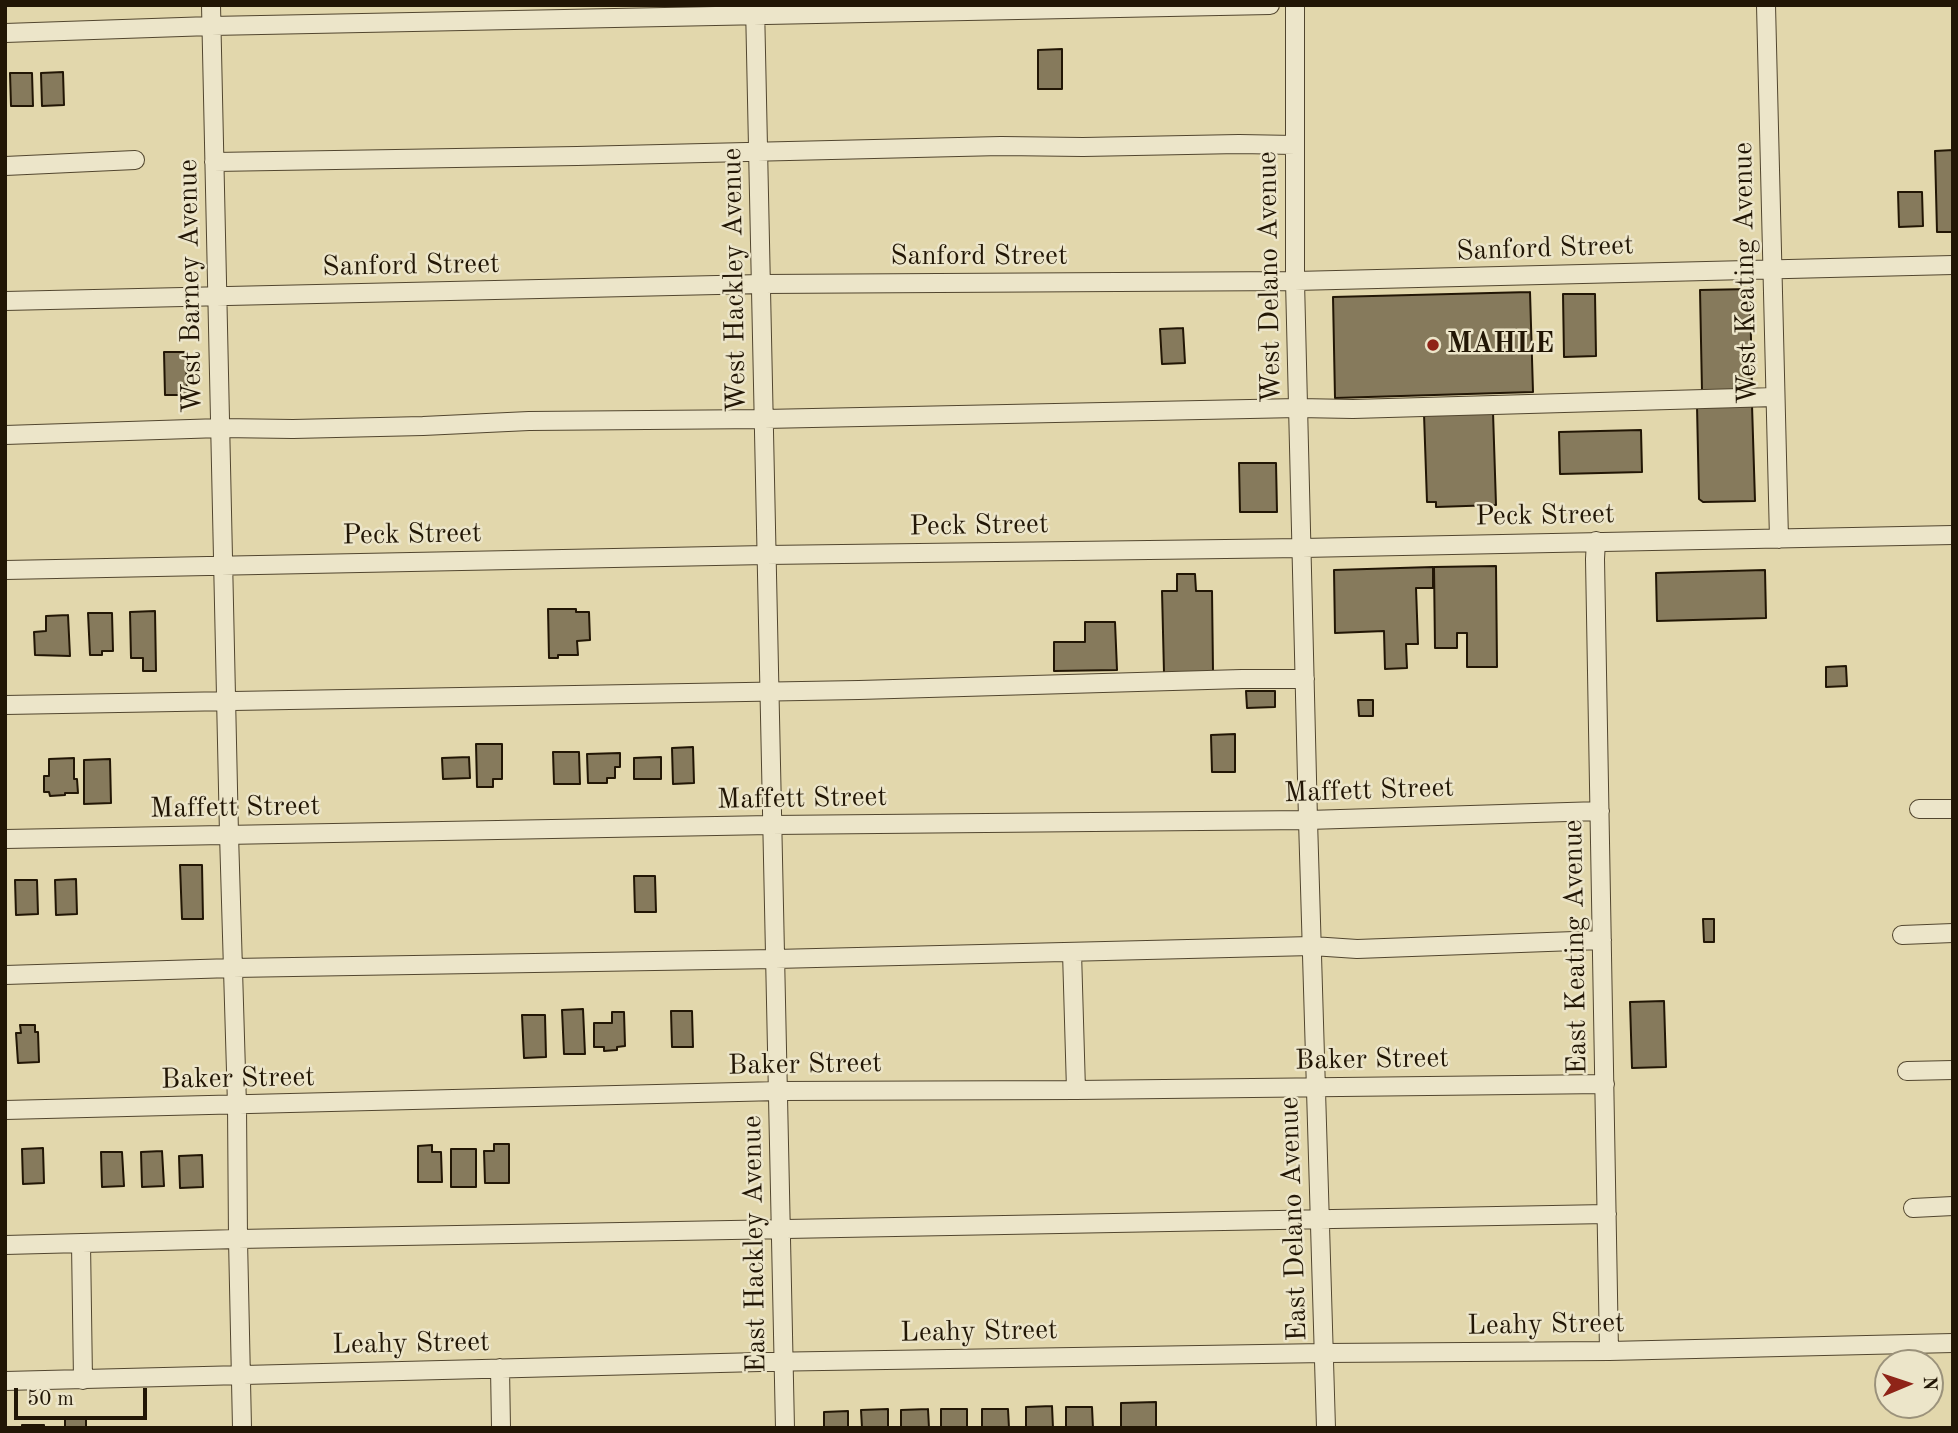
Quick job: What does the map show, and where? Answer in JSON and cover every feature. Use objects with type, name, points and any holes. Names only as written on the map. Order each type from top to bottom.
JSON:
[{"type":"street","name":"West Barney Avenue","points":[[211,5],[242,1428]]},
{"type":"street","points":[[5,33],[755,10],[1270,5]]},
{"type":"street","name":"West Delano Avenue","points":[[1295,5],[1295,281],[1302,548]]},
{"type":"street","name":"West Keating Avenue","points":[[1766,5],[1779,539]]},
{"type":"street","name":"West Hackley Avenue","points":[[755,10],[766,555]]},
{"type":"street","points":[[215,162],[1001,146],[1295,145]]},
{"type":"street","points":[[5,166],[135,160]]},
{"type":"street","name":"Sanford Street","points":[[5,301],[762,284],[1295,281],[1953,265]]},
{"type":"street","points":[[5,435],[529,421],[1381,408],[1775,397]]},
{"type":"street","name":"Peck Street","points":[[5,570],[1953,535]]},
{"type":"street","name":"East Keating Avenue","points":[[1596,541],[1609,1351]]},
{"type":"street","name":"East Delano Avenue","points":[[1302,548],[1326,1428]]},
{"type":"street","name":"East Hackley Avenue","points":[[766,555],[785,1428]]},
{"type":"street","points":[[5,705],[1305,678]]},
{"type":"street","points":[[1919,809],[1953,809]]},
{"type":"street","name":"Maffett Street","points":[[5,839],[771,825],[1308,820],[1600,811]]},
{"type":"street","points":[[1902,935],[1953,933]]},
{"type":"street","points":[[5,975],[1312,946],[1357,949],[1602,940]]},
{"type":"street","points":[[1072,953],[1076,1090]]},
{"type":"street","points":[[1907,1071],[1953,1070]]},
{"type":"street","name":"Baker Street","points":[[5,1110],[779,1091],[1605,1084]]},
{"type":"street","points":[[1913,1208],[1953,1206]]},
{"type":"street","points":[[5,1245],[1607,1214]]},
{"type":"street","points":[[81,1243],[83,1380]]},
{"type":"street","name":"Leahy Street","points":[[5,1381],[784,1361],[1609,1351],[1953,1343]]},
{"type":"street","points":[[500,1368],[501,1428]]},
{"type":"building","points":[[1062,49],[1062,89],[1038,89],[1038,50]]},
{"type":"building","points":[[63,72],[64,105],[42,106],[41,73]]},
{"type":"building","points":[[10,73],[32,73],[33,106],[11,106]]},
{"type":"building","points":[[1953,150],[1953,232],[1937,232],[1935,151]]},
{"type":"building","points":[[1898,192],[1922,192],[1923,226],[1899,227]]},
{"type":"building","points":[[1750,289],[1752,391],[1702,392],[1700,290]]},
{"type":"building","name":"MAHLE","points":[[1530,292],[1533,392],[1335,398],[1333,297]]},
{"type":"building","points":[[1563,294],[1595,294],[1596,356],[1564,357]]},
{"type":"building","points":[[1183,328],[1185,363],[1162,364],[1160,329]]},
{"type":"building","points":[[164,352],[186,352],[187,395],[165,395]]},
{"type":"building","points":[[1752,405],[1755,501],[1703,502],[1699,499],[1697,406]]},
{"type":"building","points":[[1493,412],[1496,505],[1436,507],[1436,502],[1427,502],[1424,414]]},
{"type":"building","points":[[1641,430],[1642,472],[1560,474],[1559,432]]},
{"type":"building","points":[[1239,463],[1276,463],[1277,512],[1240,512]]},
{"type":"building","points":[[1496,566],[1497,667],[1467,667],[1467,633],[1457,633],[1457,648],[1435,648],[1434,567]]},
{"type":"building","points":[[1433,567],[1433,588],[1416,588],[1418,644],[1406,644],[1407,668],[1385,669],[1384,631],[1335,633],[1334,570]]},
{"type":"building","points":[[1765,570],[1766,618],[1657,621],[1656,573]]},
{"type":"building","points":[[1177,574],[1195,574],[1196,591],[1212,591],[1213,672],[1164,673],[1162,591],[1177,591]]},
{"type":"building","points":[[548,609],[589,612],[590,640],[577,641],[578,655],[549,658]]},
{"type":"building","points":[[155,611],[156,671],[143,671],[143,658],[131,658],[130,612]]},
{"type":"building","points":[[88,613],[112,613],[113,651],[90,655]]},
{"type":"building","points":[[68,615],[70,656],[35,655],[34,632],[46,631],[46,616]]},
{"type":"building","points":[[1085,622],[1115,622],[1117,670],[1054,671],[1054,642],[1085,642]]},
{"type":"building","points":[[1846,666],[1847,686],[1826,687],[1826,667]]},
{"type":"building","points":[[1246,691],[1275,691],[1275,707],[1247,708]]},
{"type":"building","points":[[1358,700],[1373,700],[1373,716],[1359,716]]},
{"type":"building","points":[[1235,734],[1235,772],[1212,772],[1211,735]]},
{"type":"building","points":[[476,744],[502,744],[502,779],[493,779],[493,787],[477,787]]},
{"type":"building","points":[[693,747],[694,783],[673,784],[672,748]]},
{"type":"building","points":[[553,752],[579,752],[580,784],[554,784]]},
{"type":"building","points":[[620,753],[620,767],[615,767],[615,778],[607,778],[607,783],[588,783],[587,754]]},
{"type":"building","points":[[469,757],[470,778],[443,779],[442,758]]},
{"type":"building","points":[[661,757],[661,779],[634,779],[634,758]]},
{"type":"building","points":[[74,758],[74,779],[77,779],[78,793],[50,796],[49,792],[44,792],[44,776],[49,776],[49,759]]},
{"type":"building","points":[[110,759],[111,803],[84,804],[84,760]]},
{"type":"building","points":[[180,865],[202,865],[203,919],[182,919]]},
{"type":"building","points":[[634,876],[655,876],[656,912],[635,912]]},
{"type":"building","points":[[76,879],[77,914],[56,915],[55,880]]},
{"type":"building","points":[[15,880],[37,880],[38,914],[16,915]]},
{"type":"building","points":[[1703,919],[1714,919],[1714,942],[1704,942]]},
{"type":"building","points":[[1664,1001],[1666,1067],[1632,1068],[1630,1002]]},
{"type":"building","points":[[583,1009],[585,1054],[564,1054],[562,1010]]},
{"type":"building","points":[[671,1011],[692,1011],[693,1047],[672,1047]]},
{"type":"building","points":[[612,1012],[624,1012],[625,1046],[604,1051],[604,1047],[594,1047],[594,1023],[612,1023]]},
{"type":"building","points":[[522,1015],[545,1015],[546,1057],[524,1058]]},
{"type":"building","points":[[20,1025],[35,1025],[35,1032],[38,1032],[39,1062],[18,1063],[16,1033],[21,1033]]},
{"type":"building","points":[[494,1144],[509,1144],[509,1183],[485,1183],[484,1151],[494,1151]]},
{"type":"building","points":[[432,1145],[432,1152],[441,1152],[442,1182],[418,1182],[418,1146]]},
{"type":"building","points":[[43,1148],[44,1183],[23,1184],[22,1149]]},
{"type":"building","points":[[451,1149],[476,1149],[476,1187],[451,1187]]},
{"type":"building","points":[[162,1151],[164,1186],[142,1187],[141,1152]]},
{"type":"building","points":[[101,1152],[122,1152],[124,1186],[102,1187]]},
{"type":"building","points":[[202,1155],[203,1187],[180,1188],[179,1156]]},
{"type":"building","points":[[1156,1402],[1156,1428],[1121,1428],[1121,1403]]},
{"type":"building","points":[[1052,1406],[1053,1428],[1026,1428],[1026,1407]]},
{"type":"building","points":[[1066,1407],[1092,1407],[1093,1428],[1066,1428]]},
{"type":"building","points":[[888,1409],[888,1428],[862,1428],[861,1410]]},
{"type":"building","points":[[928,1409],[929,1428],[901,1428],[901,1410]]},
{"type":"building","points":[[941,1409],[967,1409],[967,1428],[941,1428]]},
{"type":"building","points":[[982,1409],[1008,1409],[1009,1428],[982,1428]]},
{"type":"building","points":[[848,1411],[848,1428],[824,1428],[824,1412]]},
{"type":"building","points":[[86,1418],[86,1428],[65,1428],[65,1419]]},
{"type":"building","points":[[22,1425],[44,1425],[44,1428],[22,1428]]},
{"type":"place","name":"MAHLE","points":[[1433,345]]}]
